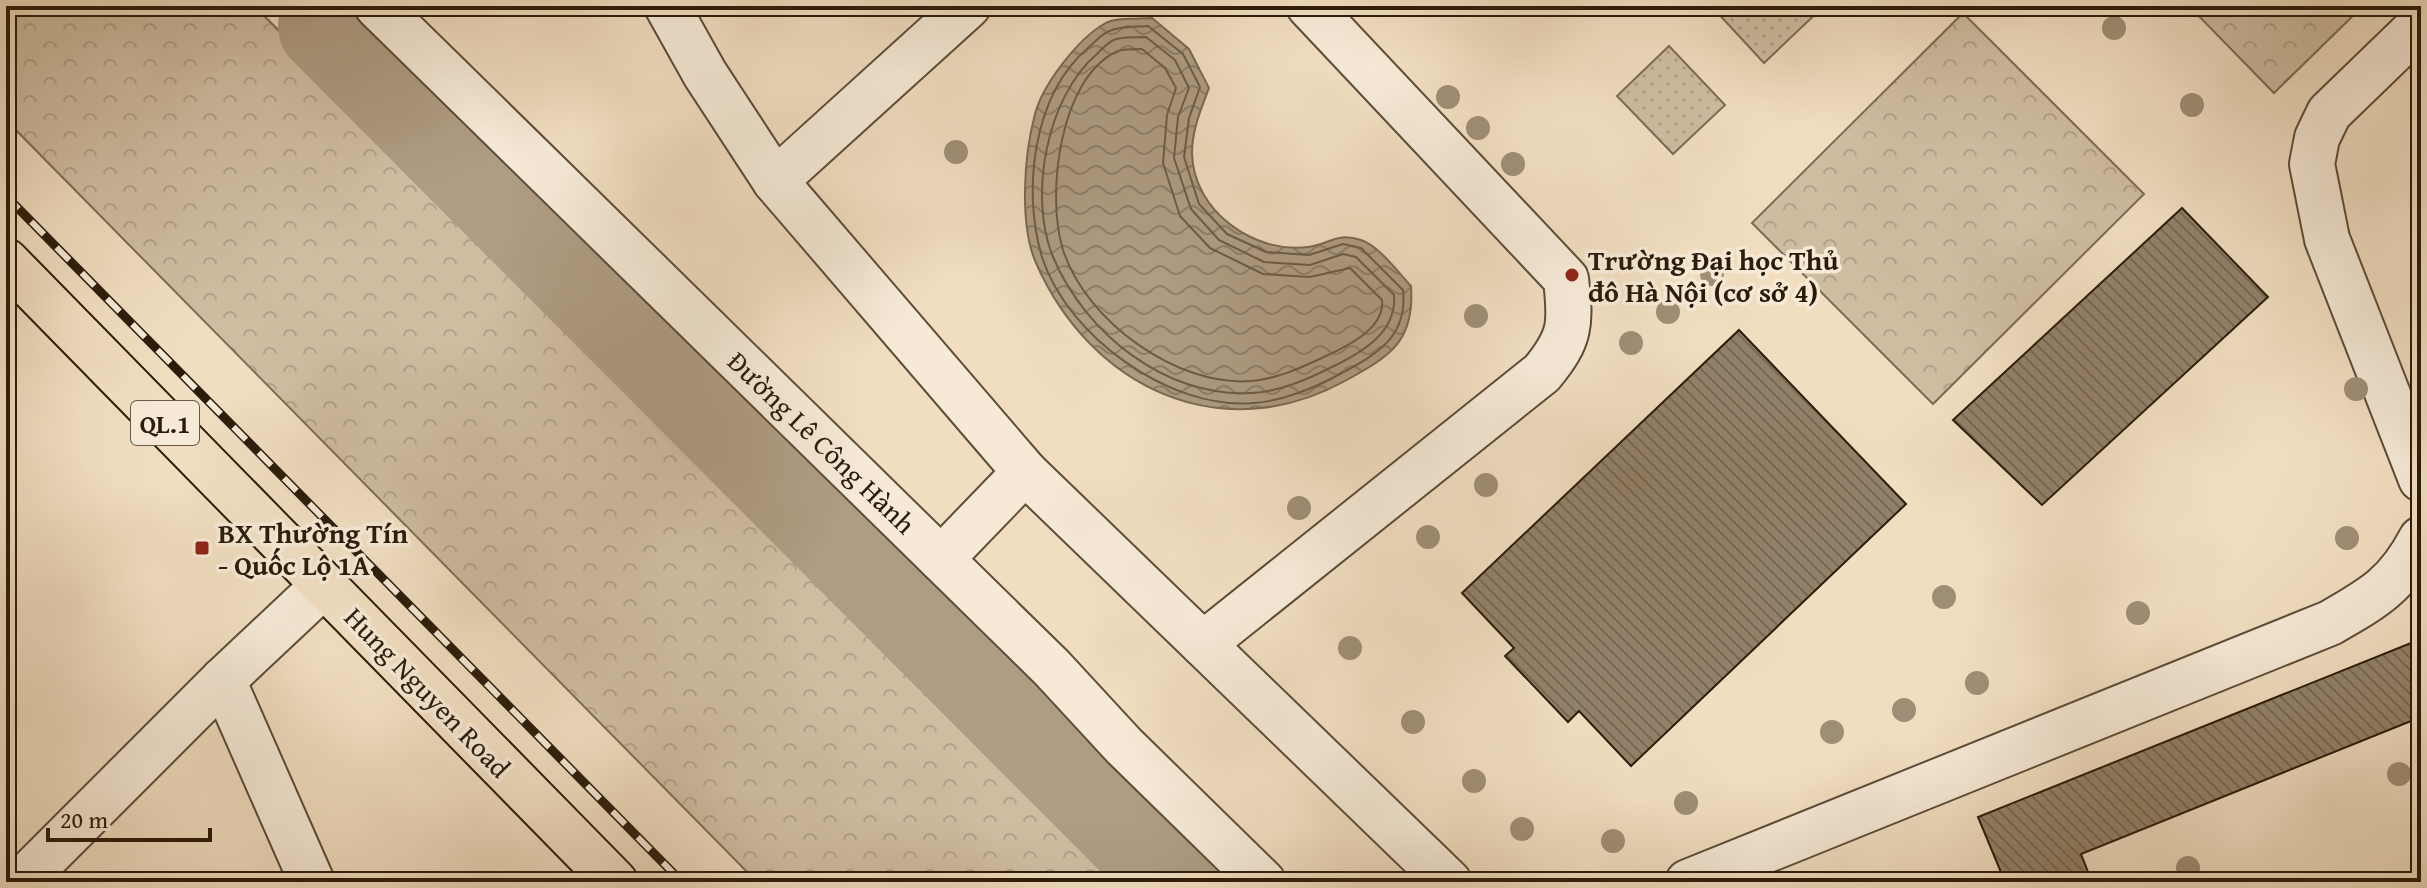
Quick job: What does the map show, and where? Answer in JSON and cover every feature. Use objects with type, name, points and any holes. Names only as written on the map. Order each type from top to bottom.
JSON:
[{"type":"highway","name":"Hung Nguyen Road","points":[[6,261],[615,882]]},
{"type":"street","name":"Đường Lê Công Hành","points":[[377,6],[941,559],[1263,882]]},
{"type":"street","points":[[667,6],[705,74],[775,181],[1025,472],[1449,882]]},
{"type":"street","points":[[775,181],[968,6]]},
{"type":"street","points":[[1203,644],[1542,373],[1562,349],[1570,313],[1566,279],[1309,6]]},
{"type":"street","points":[[2421,24],[2329,113],[2317,138],[2312,164],[2327,239],[2421,479]]},
{"type":"street","points":[[941,559],[1025,472]]},
{"type":"street","points":[[1688,882],[2330,623],[2383,593],[2407,566],[2421,539]]},
{"type":"street","points":[[24,879],[223,680],[324,585]]},
{"type":"street","points":[[223,680],[312,882]]},
{"type":"green space","points":[[6,6],[254,6],[1144,882],[757,882],[6,120]]},
{"type":"green space","points":[[1720,6],[1824,6],[1764,63],[1715,10]]},
{"type":"green space","points":[[2189,6],[2363,6],[2274,93]]},
{"type":"green space","points":[[1963,13],[2144,194],[1933,404],[1752,223]]},
{"type":"green space","points":[[1669,46],[1725,105],[1673,154],[1617,96]]},
{"type":"water","points":[[1152,18],[1189,49],[1209,88],[1195,128],[1192,153],[1195,174],[1215,210],[1248,236],[1267,243],[1308,247],[1339,238],[1361,240],[1381,254],[1411,286],[1409,321],[1404,334],[1387,355],[1345,381],[1298,401],[1252,409],[1207,407],[1165,394],[1125,373],[1090,344],[1060,307],[1036,263],[1027,229],[1025,189],[1028,149],[1039,102],[1053,76],[1094,31],[1114,20]]},
{"type":"building","points":[[2182,208],[2268,297],[2042,505],[1953,420]]},
{"type":"building","points":[[1739,330],[1906,504],[1631,766],[1579,711],[1568,722],[1505,656],[1514,648],[1462,593]]},
{"type":"building","points":[[2421,639],[2421,717],[2081,854],[2092,882],[2005,882],[1978,817]]},
{"type":"waterway","points":[[307,6],[327,26]]},
{"type":"waterway","points":[[330,6],[327,26],[1180,882]]},
{"type":"railway","points":[[6,196],[682,882]]},
{"type":"place","name":"Trường Đại học Thủ đô Hà Nội (cơ sở 4)","points":[[1572,275]]},
{"type":"place","name":"BX Thường Tín - Quốc Lộ 1A","points":[[202,548]]}]
